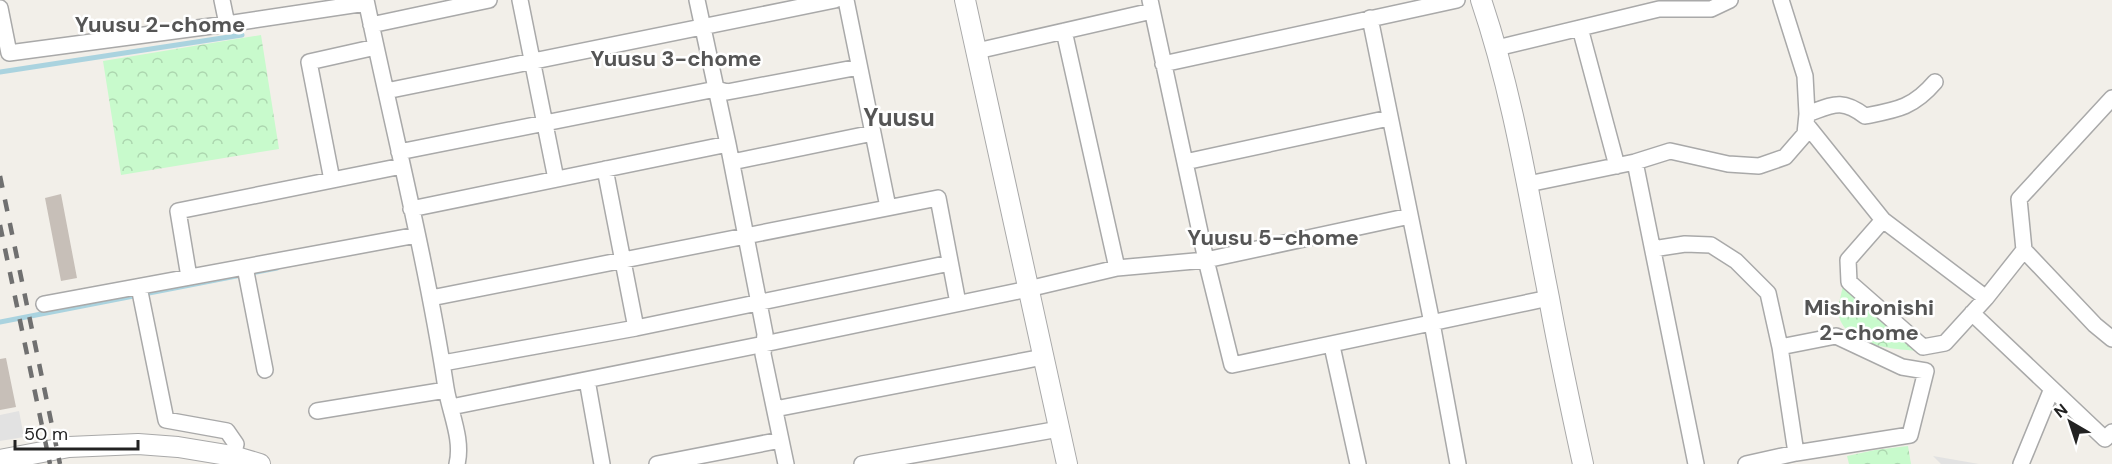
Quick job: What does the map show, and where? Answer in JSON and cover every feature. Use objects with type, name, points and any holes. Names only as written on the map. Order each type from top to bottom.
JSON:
[{"type":"street","points":[[222,0],[227,24]]},
{"type":"street","points":[[371,25],[489,0]]},
{"type":"street","points":[[520,0],[556,179]]},
{"type":"street","points":[[697,0],[759,301],[765,334],[763,354],[786,464]]},
{"type":"street","points":[[386,91],[835,0]]},
{"type":"street","points":[[846,0],[888,207]]},
{"type":"street","points":[[965,0],[1067,464]]},
{"type":"street","points":[[1163,64],[1457,0]]},
{"type":"street","points":[[1481,0],[1497,48],[1528,184],[1583,464]]},
{"type":"street","points":[[1497,48],[1659,9],[1711,9],[1730,0]]},
{"type":"street","points":[[1528,184],[1635,162],[1670,151],[1728,164],[1759,166],[1785,157],[1804,134],[1806,119],[1804,76],[1781,0]]},
{"type":"street","points":[[0,8],[9,53],[227,24],[366,2],[431,298],[446,390],[460,453],[457,464]]},
{"type":"street","points":[[977,51],[1064,32],[1151,6],[1206,260],[1232,365],[1549,298]]},
{"type":"street","points":[[1370,18],[1432,322],[1458,464]]},
{"type":"street","points":[[1580,28],[1617,166]]},
{"type":"street","points":[[1064,32],[1117,268]]},
{"type":"street","points":[[332,180],[309,62],[376,47]]},
{"type":"street","points":[[189,278],[178,211],[332,180],[401,159],[546,122],[716,89],[727,92],[859,67]]},
{"type":"street","points":[[1806,119],[1835,104],[1851,106],[1865,116],[1907,107],[1923,96],[1935,82]]},
{"type":"street","points":[[2112,98],[2019,199],[2024,250],[2095,325],[2112,339]]},
{"type":"street","points":[[1185,162],[1389,118]]},
{"type":"street","points":[[1806,119],[1883,220],[1986,298]]},
{"type":"street","points":[[732,162],[873,133]]},
{"type":"street","points":[[411,209],[728,144]]},
{"type":"street","points":[[1635,162],[1696,464]]},
{"type":"street","points":[[605,169],[636,328]]},
{"type":"street","points":[[431,298],[938,198],[958,303]]},
{"type":"street","points":[[450,407],[1028,289],[1117,268],[1206,260],[1410,216]]},
{"type":"street","points":[[1883,220],[1848,260],[1849,282],[1923,347],[1945,343],[1986,298],[2024,250]]},
{"type":"street","points":[[44,304],[417,235]]},
{"type":"street","points":[[1653,249],[1685,244],[1712,245],[1736,261],[1768,293],[1780,347],[1796,453]]},
{"type":"street","points":[[443,363],[636,328],[950,263]]},
{"type":"street","points":[[245,267],[265,370]]},
{"type":"street","points":[[139,287],[166,420],[227,431],[236,444],[233,456]]},
{"type":"street","points":[[1971,313],[2051,391],[2105,439],[2112,432]]},
{"type":"street","points":[[1746,464],[1796,453],[1910,435],[1926,370],[1902,367],[1836,336],[1780,347]]},
{"type":"street","points":[[1332,345],[1358,464]]},
{"type":"street","points":[[775,410],[1043,357]]},
{"type":"street","points":[[587,380],[602,464]]},
{"type":"street","points":[[317,411],[446,390]]},
{"type":"street","points":[[2021,464],[2051,391]]},
{"type":"street","points":[[862,464],[1059,429]]},
{"type":"street","points":[[657,464],[781,440]]},
{"type":"street","points":[[0,460],[69,447],[138,444],[178,447],[233,456],[260,464]]},
{"type":"green space","points":[[261,35],[279,149],[121,175],[103,61]]},
{"type":"green space","points":[[1843,285],[1918,351],[1868,343],[1847,330],[1840,320],[1838,308]]},
{"type":"green space","points":[[1908,446],[1911,464],[1849,464],[1847,456],[1875,450]]},
{"type":"shaded area","points":[[19,411],[24,437],[0,441],[0,415]]},
{"type":"shaded area","points":[[1933,456],[1979,464],[1941,464]]},
{"type":"building","points":[[61,194],[77,278],[61,281],[45,198]]},
{"type":"building","points":[[6,358],[16,407],[0,410],[0,359]]},
{"type":"waterway","points":[[0,72],[242,35]]},
{"type":"waterway","points":[[0,322],[277,268]]},
{"type":"railway","points":[[0,176],[60,464]]},
{"type":"railway","points":[[0,225],[50,464]]},
{"type":"district","name":"Yuusu 2-chome","points":[[160,24]]},
{"type":"district","name":"Yuusu 3-chome","points":[[676,58]]},
{"type":"district","name":"Yuusu","points":[[899,118]]},
{"type":"district","name":"Yuusu 5-chome","points":[[1273,237]]},
{"type":"district","name":"Mishironishi 2-chome","points":[[1869,320]]}]
